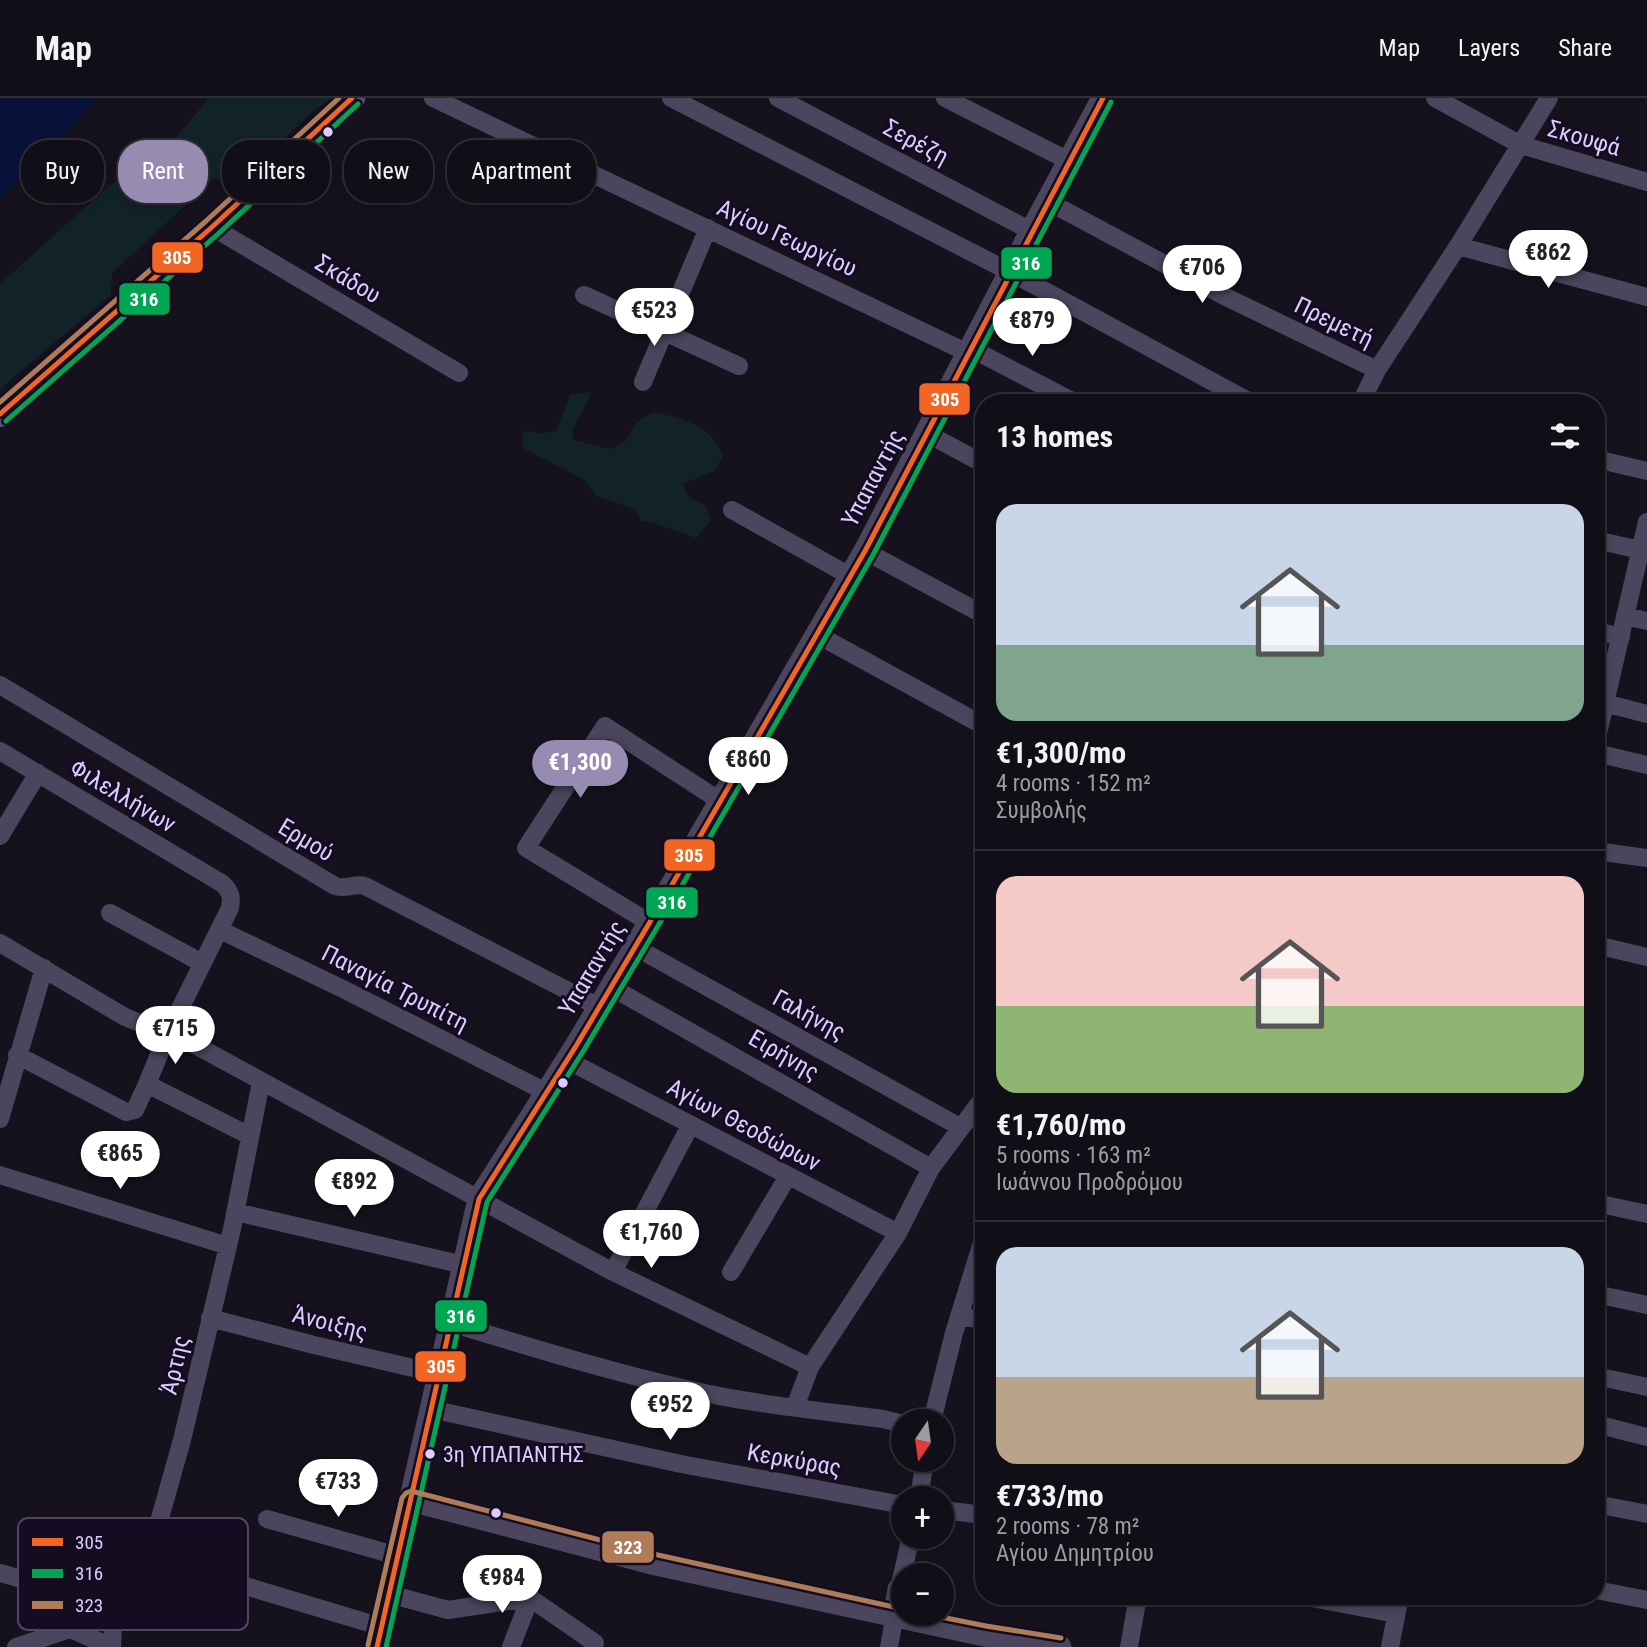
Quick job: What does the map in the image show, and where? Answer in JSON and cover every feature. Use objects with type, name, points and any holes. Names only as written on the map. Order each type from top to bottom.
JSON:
[{"type":"main road","points":[[0,414],[212,227],[352,98]]},
{"type":"street","name":"Αγίου Γεωργίου","points":[[433,98],[969,350],[1047,394]]},
{"type":"street","points":[[671,98],[1010,272],[1235,394]]},
{"type":"street","name":"Σερέζη","points":[[778,98],[1031,231]]},
{"type":"street","points":[[945,98],[1069,161]]},
{"type":"street","name":"Υπαπαντής","points":[[379,1637],[479,1199],[650,923],[865,551],[1103,98]]},
{"type":"street","name":"Σκουφά","points":[[1435,98],[1521,145],[1647,182]]},
{"type":"street","points":[[1365,394],[1377,370],[1458,246],[1549,98]]},
{"type":"street","name":"Πρεμετή","points":[[1047,201],[1228,298],[1377,370]]},
{"type":"street","name":"Σκάδου","points":[[212,227],[459,373]]},
{"type":"street","points":[[643,382],[708,228]]},
{"type":"street","points":[[1458,246],[1647,297]]},
{"type":"street","points":[[584,295],[739,366]]},
{"type":"street","points":[[926,433],[975,459]]},
{"type":"street","points":[[1605,461],[1647,471]]},
{"type":"street","points":[[732,510],[850,576]]},
{"type":"street","points":[[1647,522],[1640,550],[1641,575],[1625,616],[1605,703],[1647,714]]},
{"type":"street","points":[[1605,542],[1640,550]]},
{"type":"street","points":[[865,551],[975,610]]},
{"type":"street","points":[[1625,616],[1647,621]]},
{"type":"street","points":[[1605,633],[1620,636]]},
{"type":"street","points":[[816,634],[975,721]]},
{"type":"street","name":"Ερμού","points":[[0,685],[335,886],[341,888],[363,885],[599,1007]]},
{"type":"street","points":[[650,923],[526,848],[604,726],[720,801]]},
{"type":"street","points":[[0,751],[38,773]]},
{"type":"street","points":[[1605,755],[1647,765]]},
{"type":"street","name":"Φιλελλήνων","points":[[0,836],[38,773],[223,884],[230,891],[232,900],[220,930]]},
{"type":"street","points":[[1605,852],[1647,858]]},
{"type":"street","points":[[110,914],[202,963]]},
{"type":"street","points":[[18,1055],[129,1112],[135,1110],[168,1033],[220,930]]},
{"type":"street","name":"Παναγία Τρυπίτη","points":[[220,930],[547,1092]]},
{"type":"street","points":[[0,943],[125,1017],[197,1046],[613,1272],[810,1367]]},
{"type":"street","name":"Γαλήνης","points":[[635,947],[960,1127]]},
{"type":"street","points":[[1605,947],[1647,957]]},
{"type":"street","points":[[0,1119],[44,968]]},
{"type":"street","name":"Ειρήνης","points":[[611,987],[931,1168]]},
{"type":"street","name":"Αγίων Θεοδώρων","points":[[567,1060],[898,1233]]},
{"type":"street","name":"Άρτης","points":[[160,1518],[188,1417],[236,1212],[261,1082]]},
{"type":"street","points":[[147,1083],[250,1136]]},
{"type":"street","points":[[795,1407],[810,1367],[898,1233],[931,1168],[975,1108]]},
{"type":"street","points":[[613,1272],[690,1126]]},
{"type":"street","points":[[0,1175],[228,1246]]},
{"type":"street","points":[[731,1272],[788,1176]]},
{"type":"street","points":[[1605,1205],[1647,1214]]},
{"type":"street","points":[[236,1212],[464,1265]]},
{"type":"street","points":[[935,1409],[975,1266]]},
{"type":"street","points":[[1605,1296],[1647,1305]]},
{"type":"street","points":[[959,1316],[975,1319]]},
{"type":"street","name":"Άνοιξης","points":[[210,1318],[439,1374]]},
{"type":"street","points":[[450,1323],[683,1389],[891,1422]]},
{"type":"street","points":[[1605,1378],[1647,1387]]},
{"type":"street","name":"Κερκύρας","points":[[431,1409],[681,1464],[891,1503]]},
{"type":"street","points":[[1605,1426],[1647,1437]]},
{"type":"street","points":[[411,1500],[656,1564],[891,1613]]},
{"type":"street","points":[[1605,1506],[1647,1514]]},
{"type":"street","points":[[954,1511],[975,1514]]},
{"type":"street","points":[[267,1519],[398,1556]]},
{"type":"street","points":[[0,1573],[18,1578]]},
{"type":"street","points":[[248,1591],[379,1637]]},
{"type":"street","points":[[1605,1592],[1647,1600]]},
{"type":"street","points":[[389,1594],[448,1610],[530,1598],[595,1643]]},
{"type":"street","points":[[511,1647],[530,1598]]},
{"type":"street","points":[[1129,1647],[1136,1605]]},
{"type":"street","points":[[1390,1647],[1398,1605]]},
{"type":"street","points":[[889,1647],[893,1626]]},
{"type":"street","points":[[946,1626],[1060,1647]]},
{"type":"street","points":[[16,1647],[67,1630]]},
{"type":"street","points":[[72,1630],[112,1647]]},
{"type":"shaded area","points":[[0,98],[96,98],[59,140],[21,140],[21,178],[0,199]]},
{"type":"shaded area","points":[[209,98],[332,98],[314,110],[283,140],[222,140],[222,179],[214,179],[208,185],[208,140],[174,140]]},
{"type":"shaded area","points":[[118,181],[118,203],[188,203],[112,273],[111,295],[0,391],[0,284],[90,203],[104,203],[104,190]]},
{"type":"shaded area","points":[[592,392],[572,431],[573,440],[610,449],[626,441],[635,424],[652,412],[694,424],[711,436],[718,445],[723,455],[715,471],[682,484],[689,497],[706,506],[711,520],[696,538],[641,521],[635,509],[597,496],[583,479],[523,448],[522,431],[556,431],[570,395]]},
{"type":"transit line","name":"323","points":[[0,402],[206,221],[339,98]]},
{"type":"transit line","name":"305","points":[[0,414],[212,227],[352,98]]},
{"type":"transit line","name":"305","points":[[377,1647],[479,1199],[576,1046],[669,890],[865,551],[1103,98]]},
{"type":"transit line","name":"316","points":[[386,1647],[487,1202],[584,1050],[873,555],[1111,102]]},
{"type":"transit line","name":"316","points":[[6,421],[218,234],[358,104]]},
{"type":"transit line","name":"323","points":[[368,1645],[402,1498],[411,1491],[658,1555],[891,1606]]},
{"type":"transit line","name":"323","points":[[954,1620],[1061,1638]]},
{"type":"place","name":"3η ΥΠΑΠΑΝΤΗΣ","points":[[430,1454]]}]
